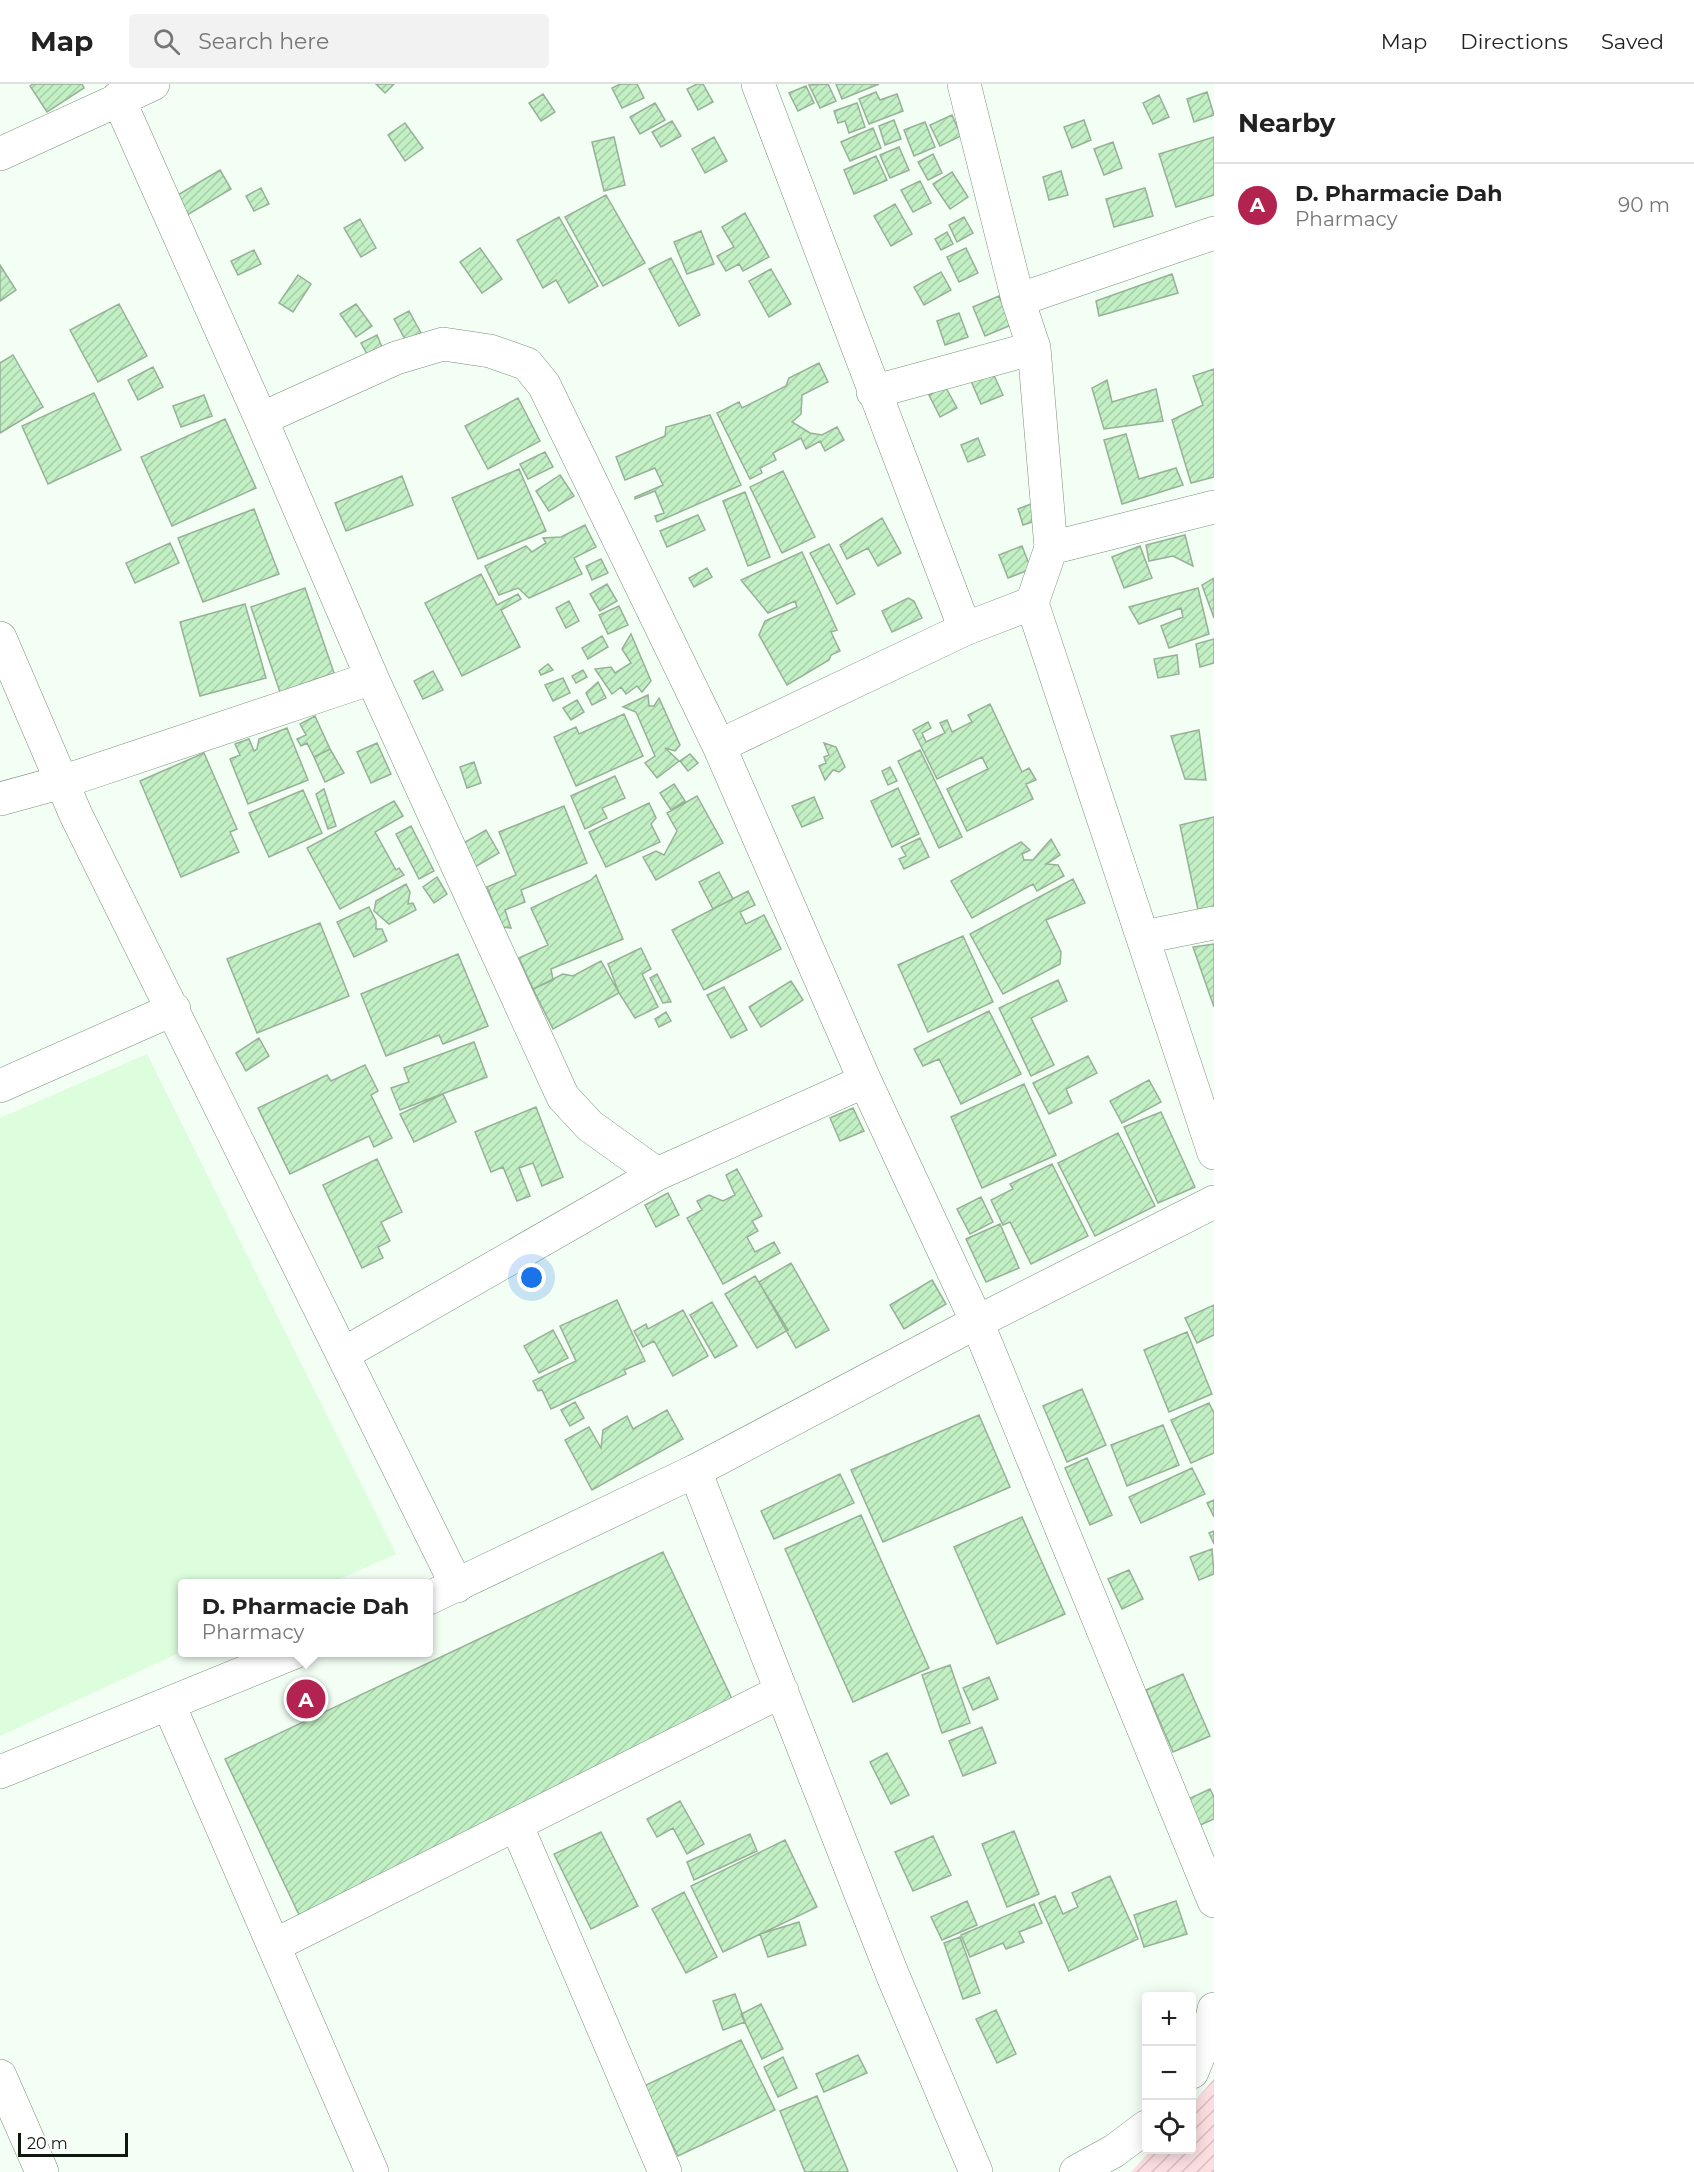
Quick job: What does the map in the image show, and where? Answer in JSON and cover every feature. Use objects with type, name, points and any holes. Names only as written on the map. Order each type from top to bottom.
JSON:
[{"type":"street","points":[[0,154],[118,98],[153,84]]},
{"type":"street","points":[[758,84],[873,392],[965,629]]},
{"type":"street","points":[[969,85],[1018,300],[1034,348],[1051,548],[1032,603],[1214,1153]]},
{"type":"street","points":[[118,98],[261,419],[372,678],[563,1097],[590,1126],[657,1174]]},
{"type":"street","points":[[1018,300],[1214,233]]},
{"type":"street","points":[[261,419],[376,366],[443,344],[490,351],[527,364],[544,385],[719,746],[866,1081],[977,1322],[1214,1901]]},
{"type":"street","points":[[873,392],[1034,348]]},
{"type":"street","points":[[1051,548],[1214,507]]},
{"type":"street","points":[[719,746],[965,629],[1032,603]]},
{"type":"street","points":[[0,638],[62,782],[343,1354],[443,1592],[695,1471],[977,1322],[1214,1202]]},
{"type":"street","points":[[0,800],[62,782],[372,678]]},
{"type":"street","points":[[1144,937],[1214,923]]},
{"type":"street","points":[[0,1086],[174,1009]]},
{"type":"street","points":[[343,1354],[657,1174],[866,1081]]},
{"type":"street","points":[[695,1471],[893,1976],[976,2172]]},
{"type":"street","points":[[0,1772],[285,1657]]},
{"type":"street","points":[[275,1945],[782,1691]]},
{"type":"street","points":[[169,1705],[372,2172]]},
{"type":"street","points":[[516,1824],[664,2172]]},
{"type":"street","points":[[1196,2060],[1210,2028],[1214,2009]]},
{"type":"street","points":[[3,2094],[42,2172]]},
{"type":"street","points":[[1076,2172],[1114,2151],[1142,2130]]},
{"type":"shaded area","points":[[147,1054],[396,1554],[340,1579],[178,1579],[178,1653],[0,1736],[0,1118]]},
{"type":"shaded area","points":[[1214,2079],[1214,2172],[1131,2172],[1147,2154],[1196,2154],[1196,2099]]},
{"type":"building","points":[[33,84],[82,84],[84,88],[47,112],[30,86]]},
{"type":"building","points":[[376,84],[394,84],[385,93]]},
{"type":"building","points":[[620,84],[637,84],[644,98],[622,108],[612,88]]},
{"type":"building","points":[[703,84],[713,102],[698,110],[687,89]]},
{"type":"building","points":[[828,84],[836,101],[820,108],[809,85]]},
{"type":"building","points":[[836,84],[879,84],[842,99]]},
{"type":"building","points":[[806,86],[814,103],[798,111],[789,93]]},
{"type":"building","points":[[876,92],[880,100],[897,94],[903,111],[869,124],[859,99]]},
{"type":"building","points":[[1207,92],[1214,115],[1194,122],[1187,99]]},
{"type":"building","points":[[543,94],[555,112],[541,121],[529,103]]},
{"type":"building","points":[[1159,95],[1169,117],[1153,124],[1143,103]]},
{"type":"building","points":[[655,103],[665,120],[640,134],[630,117]]},
{"type":"building","points":[[857,103],[865,127],[849,133],[845,121],[838,123],[834,111]]},
{"type":"building","points":[[952,115],[961,136],[940,146],[930,125]]},
{"type":"building","points":[[894,120],[901,139],[885,145],[879,126]]},
{"type":"building","points":[[1084,120],[1091,140],[1072,148],[1064,127]]},
{"type":"building","points":[[672,121],[681,136],[661,147],[652,132]]},
{"type":"building","points":[[925,122],[935,147],[914,156],[904,130]]},
{"type":"building","points":[[405,123],[423,148],[405,161],[388,135]]},
{"type":"building","points":[[873,128],[881,148],[850,161],[841,142]]},
{"type":"building","points":[[614,137],[625,185],[604,191],[592,142]]},
{"type":"building","points":[[714,137],[727,161],[705,173],[692,149]]},
{"type":"building","points":[[1214,137],[1214,195],[1176,207],[1159,154]]},
{"type":"building","points":[[1113,142],[1122,168],[1104,175],[1094,149]]},
{"type":"building","points":[[899,147],[909,170],[890,178],[880,155]]},
{"type":"building","points":[[933,154],[942,173],[928,180],[918,162]]},
{"type":"building","points":[[876,156],[887,180],[854,194],[844,170]]},
{"type":"building","points":[[220,170],[231,189],[187,215],[176,196]]},
{"type":"building","points":[[1061,171],[1068,195],[1049,200],[1043,177]]},
{"type":"building","points":[[952,172],[968,197],[950,209],[933,184]]},
{"type":"building","points":[[920,181],[931,203],[913,212],[901,190]]},
{"type":"building","points":[[261,188],[269,204],[254,211],[246,196]]},
{"type":"building","points":[[1145,188],[1153,216],[1114,227],[1106,199]]},
{"type":"building","points":[[606,195],[645,263],[603,286],[565,217]]},
{"type":"building","points":[[895,204],[912,234],[891,246],[874,216]]},
{"type":"building","points":[[745,213],[769,257],[743,271],[739,264],[726,271],[717,256],[734,247],[722,227]]},
{"type":"building","points":[[559,217],[598,286],[569,303],[556,280],[543,288],[517,240]]},
{"type":"building","points":[[964,217],[973,233],[957,242],[949,225]]},
{"type":"building","points":[[360,219],[376,248],[361,257],[344,228]]},
{"type":"building","points":[[701,231],[714,264],[687,274],[674,242]]},
{"type":"building","points":[[947,232],[953,244],[941,250],[935,239]]},
{"type":"building","points":[[480,248],[502,279],[482,293],[460,262]]},
{"type":"building","points":[[966,248],[978,273],[959,282],[947,257]]},
{"type":"building","points":[[254,250],[261,264],[238,275],[231,261]]},
{"type":"building","points":[[671,258],[700,315],[679,326],[649,269]]},
{"type":"building","points":[[0,265],[16,290],[0,301]]},
{"type":"building","points":[[771,269],[791,304],[769,317],[749,281]]},
{"type":"building","points":[[941,272],[951,290],[924,305],[914,287]]},
{"type":"building","points":[[1172,274],[1178,293],[1099,316],[1096,301]]},
{"type":"building","points":[[298,275],[311,284],[293,312],[279,303]]},
{"type":"building","points":[[999,296],[1011,325],[985,336],[973,307]]},
{"type":"building","points":[[119,304],[147,356],[98,382],[70,330]]},
{"type":"building","points":[[356,304],[372,326],[356,337],[340,314]]},
{"type":"building","points":[[409,311],[421,333],[406,341],[394,319]]},
{"type":"building","points":[[959,313],[968,337],[945,345],[937,321]]},
{"type":"building","points":[[377,335],[382,347],[367,354],[361,343]]},
{"type":"building","points":[[13,355],[43,407],[0,433],[0,363]]},
{"type":"building","points":[[819,363],[828,382],[802,395],[801,414],[792,422],[810,433],[822,435],[837,427],[844,440],[825,451],[820,441],[806,449],[801,438],[773,453],[776,460],[760,468],[762,473],[750,479],[717,413],[739,402],[742,408],[786,386],[789,378]]},
{"type":"building","points":[[153,367],[163,387],[138,400],[128,380]]},
{"type":"building","points":[[1214,369],[1214,477],[1191,483],[1172,420],[1203,405],[1193,376]]},
{"type":"building","points":[[992,371],[1003,395],[981,404],[971,381]]},
{"type":"building","points":[[1107,380],[1112,402],[1156,389],[1163,421],[1104,429],[1092,388]]},
{"type":"building","points":[[945,386],[957,408],[940,417],[929,395]]},
{"type":"building","points":[[94,393],[121,450],[48,484],[22,426]]},
{"type":"building","points":[[204,395],[212,416],[181,427],[173,406]]},
{"type":"building","points":[[518,398],[540,441],[488,469],[465,426]]},
{"type":"building","points":[[710,415],[741,485],[657,522],[655,516],[664,513],[655,491],[635,499],[663,485],[655,468],[625,480],[616,457],[665,436],[666,427]]},
{"type":"building","points":[[225,419],[256,488],[172,526],[141,457]]},
{"type":"building","points":[[1126,434],[1139,479],[1176,468],[1183,485],[1122,504],[1104,440]]},
{"type":"building","points":[[978,438],[985,455],[968,462],[961,445]]},
{"type":"building","points":[[545,452],[553,467],[528,479],[520,464]]},
{"type":"building","points":[[519,469],[546,531],[478,559],[452,498]]},
{"type":"building","points":[[783,471],[815,537],[782,553],[750,487]]},
{"type":"building","points":[[560,475],[574,496],[549,511],[536,491]]},
{"type":"building","points":[[402,476],[413,505],[346,531],[335,503]]},
{"type":"building","points":[[745,492],[770,557],[748,566],[723,501]]},
{"type":"building","points":[[1041,500],[1047,517],[1023,525],[1018,509]]},
{"type":"building","points":[[254,509],[279,574],[203,602],[178,538]]},
{"type":"building","points":[[698,515],[705,530],[667,547],[660,531]]},
{"type":"building","points":[[882,518],[901,553],[878,566],[868,548],[847,559],[840,545]]},
{"type":"building","points":[[585,525],[596,547],[574,558],[582,574],[529,598],[518,588],[499,595],[485,566],[526,546],[532,552],[546,543],[543,538],[561,537]]},
{"type":"building","points":[[1185,535],[1193,566],[1173,556],[1149,561],[1146,545]]},
{"type":"building","points":[[170,543],[179,563],[135,583],[126,563]]},
{"type":"building","points":[[829,544],[855,594],[837,604],[810,553]]},
{"type":"building","points":[[1022,546],[1031,569],[1008,578],[999,555]]},
{"type":"building","points":[[1140,546],[1152,578],[1124,588],[1112,557]]},
{"type":"building","points":[[802,552],[837,630],[831,632],[840,651],[787,685],[759,635],[765,621],[797,607],[795,601],[768,613],[741,580]]},
{"type":"building","points":[[601,559],[608,573],[592,580],[586,566]]},
{"type":"building","points":[[707,568],[712,577],[694,587],[689,578]]},
{"type":"building","points":[[481,574],[497,605],[518,594],[521,599],[501,610],[520,647],[462,676],[425,603]]},
{"type":"building","points":[[1214,578],[1214,618],[1202,585]]},
{"type":"building","points":[[607,584],[617,601],[600,611],[590,594]]},
{"type":"building","points":[[305,588],[334,673],[280,692],[251,607]]},
{"type":"building","points":[[1198,588],[1209,634],[1169,648],[1161,626],[1183,617],[1181,608],[1139,624],[1129,607]]},
{"type":"building","points":[[908,598],[914,601],[922,618],[892,632],[882,611]]},
{"type":"building","points":[[569,601],[579,621],[566,628],[556,608]]},
{"type":"building","points":[[245,604],[266,678],[200,696],[180,622]]},
{"type":"building","points":[[619,606],[628,625],[608,634],[599,615]]},
{"type":"building","points":[[631,634],[651,681],[642,692],[637,686],[626,694],[621,687],[612,694],[595,669],[611,667],[615,673],[631,663],[622,649]]},
{"type":"building","points":[[602,636],[608,647],[588,659],[582,648]]},
{"type":"building","points":[[1214,639],[1214,663],[1200,667],[1196,644]]},
{"type":"building","points":[[1177,655],[1179,674],[1158,678],[1154,659]]},
{"type":"building","points":[[548,664],[553,670],[541,675],[539,671]]},
{"type":"building","points":[[583,670],[587,677],[576,683],[572,676]]},
{"type":"building","points":[[433,671],[443,690],[423,699],[414,681]]},
{"type":"building","points":[[563,678],[570,693],[553,701],[545,685]]},
{"type":"building","points":[[598,682],[606,698],[592,705],[586,693]]},
{"type":"building","points":[[648,695],[649,706],[654,706],[659,698],[680,745],[675,751],[665,748],[679,761],[657,778],[645,763],[655,756],[636,712],[623,707]]},
{"type":"building","points":[[577,700],[584,712],[571,720],[563,708]]},
{"type":"building","points":[[990,704],[1022,772],[1029,768],[1036,780],[1026,784],[1033,799],[967,831],[947,789],[988,769],[982,757],[937,779],[913,730],[928,722],[931,728],[922,733],[926,742],[945,733],[940,723],[947,720],[952,732],[972,722],[968,715]]},
{"type":"building","points":[[624,714],[643,756],[576,786],[554,737],[576,727],[579,734]]},
{"type":"building","points":[[315,716],[330,749],[314,757],[307,743],[301,746],[297,739],[306,735],[300,724]]},
{"type":"building","points":[[287,728],[308,780],[248,804],[230,759],[240,755],[235,744],[249,739],[254,751],[257,749],[259,739]]},
{"type":"building","points":[[1199,730],[1206,780],[1185,779],[1171,736]]},
{"type":"building","points":[[377,743],[391,774],[371,783],[357,752]]},
{"type":"building","points":[[824,743],[836,747],[845,767],[839,772],[833,770],[825,780],[819,766],[826,763],[824,757],[829,755]]},
{"type":"building","points":[[330,749],[344,773],[325,782],[314,757]]},
{"type":"building","points":[[920,750],[962,837],[939,848],[898,761]]},
{"type":"building","points":[[204,753],[237,829],[230,832],[239,852],[181,877],[140,781]]},
{"type":"building","points":[[690,754],[698,763],[688,771],[680,761]]},
{"type":"building","points":[[474,762],[481,783],[467,788],[460,767]]},
{"type":"building","points":[[890,767],[897,781],[888,785],[882,771]]},
{"type":"building","points":[[615,776],[625,798],[602,808],[607,818],[585,829],[571,796]]},
{"type":"building","points":[[674,784],[685,801],[671,810],[660,793]]},
{"type":"building","points":[[898,788],[919,834],[892,847],[871,801]]},
{"type":"building","points":[[324,789],[336,826],[328,829],[316,794]]},
{"type":"building","points":[[303,790],[322,833],[269,857],[249,813]]},
{"type":"building","points":[[697,796],[723,843],[656,880],[643,857],[656,851],[664,855],[677,831],[667,813]]},
{"type":"building","points":[[814,797],[823,818],[802,827],[792,806]]},
{"type":"building","points":[[394,801],[403,816],[375,832],[396,870],[399,868],[404,875],[340,909],[307,848]]},
{"type":"building","points":[[649,803],[656,818],[651,824],[660,842],[606,867],[589,832]]},
{"type":"building","points":[[564,806],[587,863],[521,890],[525,902],[505,910],[511,928],[503,927],[487,887],[516,875],[499,832]]},
{"type":"building","points":[[1214,817],[1214,908],[1198,910],[1180,825]]},
{"type":"building","points":[[411,826],[434,871],[419,879],[396,834]]},
{"type":"building","points":[[486,830],[499,853],[475,867],[462,844]]},
{"type":"building","points":[[920,838],[929,857],[904,869],[899,859],[906,856],[901,847]]},
{"type":"building","points":[[1051,839],[1060,855],[1046,864],[1058,865],[1064,876],[1037,891],[1033,884],[972,918],[951,881],[1021,842],[1030,850],[1022,854],[1024,860],[1033,860]]},
{"type":"building","points":[[719,872],[733,899],[713,909],[699,882]]},
{"type":"building","points":[[596,875],[623,939],[551,969],[553,980],[533,989],[519,958],[548,945],[531,908],[591,880]]},
{"type":"building","points":[[437,877],[447,894],[434,903],[423,887]]},
{"type":"building","points":[[1073,879],[1085,903],[1046,920],[1061,952],[1060,964],[1003,994],[970,934]]},
{"type":"building","points":[[406,884],[410,892],[408,904],[413,903],[416,910],[389,924],[374,911],[376,901]]},
{"type":"building","points":[[748,891],[755,905],[740,912],[746,924],[764,915],[781,949],[704,990],[672,930]]},
{"type":"building","points":[[369,907],[376,921],[376,929],[382,929],[387,941],[354,957],[337,922]]},
{"type":"building","points":[[320,923],[349,996],[257,1033],[227,959]]},
{"type":"building","points":[[963,936],[993,1002],[928,1032],[898,965]]},
{"type":"building","points":[[1214,944],[1214,1007],[1193,947]]},
{"type":"building","points":[[641,948],[651,969],[642,974],[658,1007],[635,1018],[619,993],[608,964]]},
{"type":"building","points":[[458,954],[488,1026],[443,1044],[439,1035],[386,1056],[361,994]]},
{"type":"building","points":[[601,961],[619,993],[553,1029],[533,989],[563,974],[573,976]]},
{"type":"building","points":[[657,974],[671,1002],[663,1003],[650,978]]},
{"type":"building","points":[[1058,980],[1067,1001],[1031,1018],[1054,1065],[1031,1076],[999,1008]]},
{"type":"building","points":[[791,981],[803,1000],[761,1027],[749,1007]]},
{"type":"building","points":[[724,987],[747,1030],[731,1038],[707,995]]},
{"type":"building","points":[[989,1011],[1021,1074],[961,1104],[939,1059],[923,1066],[914,1049]]},
{"type":"building","points":[[666,1012],[671,1021],[659,1027],[655,1019]]},
{"type":"building","points":[[259,1038],[269,1056],[246,1071],[236,1053]]},
{"type":"building","points":[[474,1042],[487,1077],[400,1110],[391,1088],[409,1082],[404,1068]]},
{"type":"building","points":[[1088,1056],[1097,1073],[1066,1089],[1072,1103],[1049,1114],[1033,1083]]},
{"type":"building","points":[[365,1065],[378,1091],[371,1095],[392,1138],[374,1147],[369,1136],[290,1174],[258,1108],[327,1075],[331,1081]]},
{"type":"building","points":[[1149,1080],[1161,1102],[1122,1123],[1110,1101]]},
{"type":"building","points":[[1024,1084],[1056,1155],[982,1188],[951,1117]]},
{"type":"building","points":[[443,1094],[456,1122],[414,1142],[400,1114]]},
{"type":"building","points":[[536,1107],[563,1177],[542,1186],[533,1163],[519,1168],[530,1196],[517,1201],[503,1167],[491,1172],[475,1132]]},
{"type":"building","points":[[853,1108],[864,1131],[840,1141],[830,1118]]},
{"type":"building","points":[[1161,1112],[1195,1187],[1158,1203],[1124,1127]]},
{"type":"building","points":[[1118,1133],[1155,1206],[1095,1236],[1058,1163]]},
{"type":"building","points":[[377,1159],[402,1212],[381,1222],[390,1241],[378,1247],[383,1258],[362,1268],[323,1185]]},
{"type":"building","points":[[1052,1164],[1088,1236],[1031,1264],[1010,1222],[1003,1225],[991,1200],[1013,1189],[1010,1184]]},
{"type":"building","points":[[737,1169],[762,1216],[752,1221],[758,1231],[747,1237],[755,1252],[774,1242],[780,1253],[723,1284],[687,1218],[702,1210],[697,1201],[709,1195],[723,1201],[735,1195],[726,1175]]},
{"type":"building","points":[[668,1193],[679,1215],[656,1227],[645,1205]]},
{"type":"building","points":[[981,1197],[993,1222],[970,1234],[957,1209]]},
{"type":"building","points":[[1000,1224],[1019,1268],[986,1282],[966,1239]]},
{"type":"building","points":[[791,1263],[829,1330],[796,1348],[759,1282]]},
{"type":"building","points":[[755,1276],[788,1330],[757,1348],[725,1294]]},
{"type":"building","points":[[932,1280],[946,1304],[904,1329],[890,1305]]},
{"type":"building","points":[[617,1300],[645,1361],[624,1370],[626,1374],[551,1409],[542,1390],[538,1391],[533,1381],[576,1361],[560,1326]]},
{"type":"building","points":[[712,1302],[737,1346],[715,1358],[690,1315]]},
{"type":"building","points":[[1214,1305],[1214,1335],[1197,1343],[1185,1318]]},
{"type":"building","points":[[683,1310],[708,1356],[673,1376],[654,1341],[643,1347],[634,1331],[646,1324],[648,1329]]},
{"type":"building","points":[[553,1330],[568,1358],[539,1373],[524,1346]]},
{"type":"building","points":[[1187,1332],[1212,1394],[1169,1412],[1144,1350]]},
{"type":"building","points":[[1082,1389],[1106,1445],[1067,1462],[1043,1406]]},
{"type":"building","points":[[575,1402],[584,1418],[570,1426],[561,1410]]},
{"type":"building","points":[[1209,1403],[1214,1413],[1214,1453],[1191,1463],[1171,1420]]},
{"type":"building","points":[[667,1410],[683,1439],[592,1490],[565,1440],[589,1427],[601,1448],[603,1430],[627,1416],[633,1429]]},
{"type":"building","points":[[979,1415],[1010,1487],[883,1542],[851,1470]]},
{"type":"building","points":[[1163,1425],[1179,1465],[1127,1486],[1111,1445]]},
{"type":"building","points":[[1087,1458],[1112,1515],[1090,1525],[1065,1468]]},
{"type":"building","points":[[1192,1468],[1205,1494],[1141,1523],[1129,1497]]},
{"type":"building","points":[[840,1474],[854,1503],[774,1539],[761,1511]]},
{"type":"building","points":[[1214,1500],[1214,1517],[1207,1503]]},
{"type":"building","points":[[861,1515],[929,1668],[853,1702],[785,1549]]},
{"type":"building","points":[[1022,1517],[1065,1614],[997,1644],[954,1547]]},
{"type":"building","points":[[1214,1531],[1214,1544],[1209,1533]]},
{"type":"building","points":[[1212,1549],[1214,1574],[1199,1580],[1190,1557]]},
{"type":"building","points":[[663,1552],[739,1714],[301,1919],[225,1759]]},
{"type":"building","points":[[1129,1570],[1143,1599],[1122,1609],[1108,1579]]},
{"type":"building","points":[[950,1665],[970,1723],[942,1733],[922,1675]]},
{"type":"building","points":[[1183,1674],[1210,1736],[1173,1752],[1146,1690]]},
{"type":"building","points":[[989,1677],[998,1699],[973,1710],[963,1688]]},
{"type":"building","points":[[982,1727],[996,1763],[963,1776],[949,1741]]},
{"type":"building","points":[[887,1753],[909,1795],[891,1804],[870,1762]]},
{"type":"building","points":[[1210,1789],[1214,1797],[1214,1819],[1196,1827],[1184,1801]]},
{"type":"building","points":[[680,1801],[704,1844],[687,1854],[673,1828],[657,1837],[647,1819]]},
{"type":"building","points":[[1014,1831],[1039,1894],[1007,1907],[982,1844]]},
{"type":"building","points":[[601,1832],[638,1906],[591,1929],[554,1854]]},
{"type":"building","points":[[750,1834],[757,1851],[694,1880],[687,1862]]},
{"type":"building","points":[[933,1836],[951,1875],[913,1891],[895,1852]]},
{"type":"building","points":[[785,1840],[817,1907],[723,1952],[691,1886]]},
{"type":"building","points":[[1110,1876],[1138,1939],[1069,1971],[1039,1903],[1055,1896],[1063,1914],[1078,1907],[1072,1893]]},
{"type":"building","points":[[684,1892],[717,1957],[686,1973],[652,1909]]},
{"type":"building","points":[[967,1901],[977,1925],[942,1940],[931,1917]]},
{"type":"building","points":[[1176,1901],[1187,1934],[1144,1947],[1134,1915]]},
{"type":"building","points":[[1034,1904],[1042,1923],[1019,1932],[1024,1942],[1006,1949],[1003,1943],[970,1957],[961,1935]]},
{"type":"building","points":[[799,1922],[806,1945],[768,1957],[760,1934]]},
{"type":"building","points":[[960,1937],[980,1993],[963,1999],[944,1943]]},
{"type":"building","points":[[735,1994],[745,2022],[723,2030],[713,2001]]},
{"type":"building","points":[[761,2004],[783,2049],[762,2059],[741,2014]]},
{"type":"building","points":[[996,2010],[1016,2054],[997,2063],[976,2019]]},
{"type":"building","points":[[741,2040],[775,2110],[678,2156],[644,2086]]},
{"type":"building","points":[[858,2055],[867,2073],[824,2092],[816,2074]]},
{"type":"building","points":[[783,2057],[797,2088],[778,2097],[764,2067]]},
{"type":"building","points":[[817,2096],[848,2171],[805,2172],[780,2111]]},
{"type":"place","name":"D. Pharmacie Dah","points":[[306,1699]]}]
